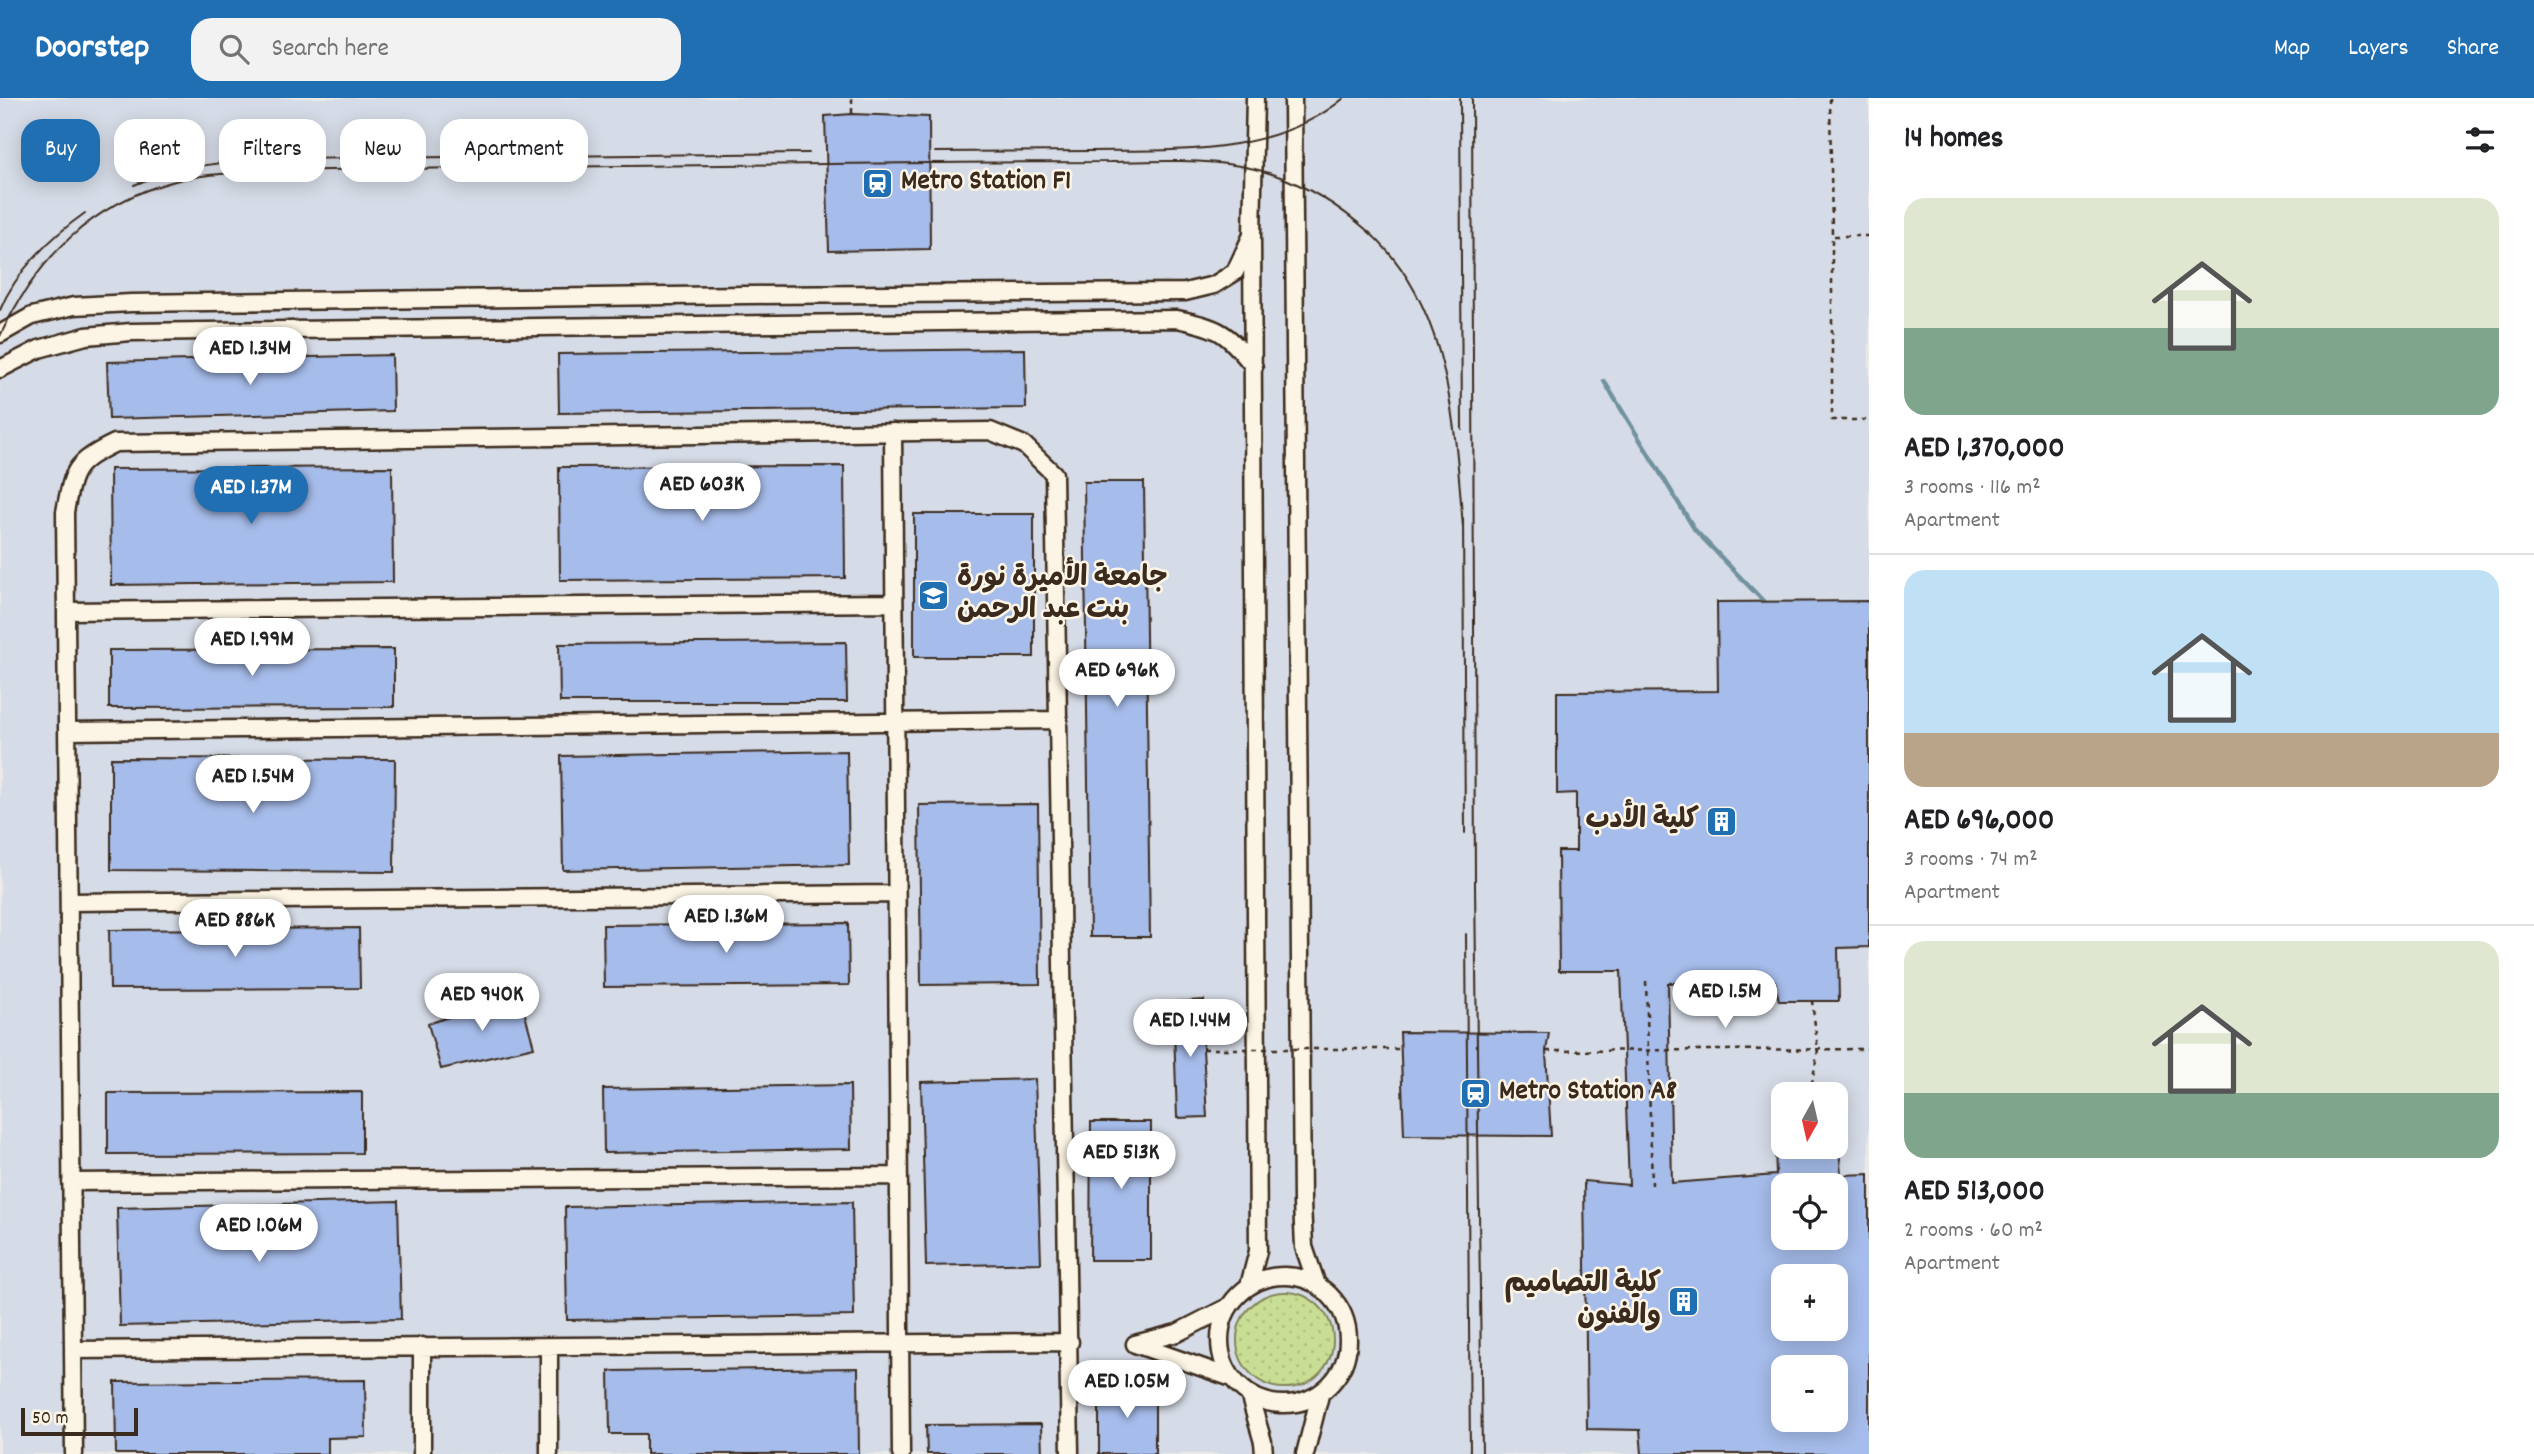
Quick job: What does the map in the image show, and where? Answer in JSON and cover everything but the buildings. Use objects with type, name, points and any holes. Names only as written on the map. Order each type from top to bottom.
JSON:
[{"type":"street","points":[[1249,1286],[1258,1251],[1252,235],[1255,98]]},
{"type":"street","points":[[1293,98],[1302,1203],[1304,1247],[1317,1284]]},
{"type":"street","points":[[0,334],[32,316],[74,306],[120,304],[1185,292],[1214,285],[1236,272],[1252,235]]},
{"type":"street","points":[[0,369],[39,349],[86,336],[131,332],[1177,319],[1210,326],[1235,341],[1254,367]]},
{"type":"street","points":[[74,1454],[65,512],[71,478],[87,457],[115,443],[990,431],[1024,445],[1054,474],[1070,1454]]},
{"type":"street","points":[[893,432],[901,1454]]},
{"type":"street","points":[[66,611],[894,603]]},
{"type":"street","points":[[67,731],[1059,720]]},
{"type":"street","points":[[69,902],[896,894]]},
{"type":"street","points":[[71,1182],[899,1176]]},
{"type":"street","points":[[1228,1307],[1221,1325],[1219,1343],[1223,1362],[1232,1378],[1249,1394],[1266,1402],[1284,1405],[1303,1403],[1320,1395],[1334,1382],[1344,1367],[1349,1349],[1349,1330],[1343,1312],[1332,1296],[1317,1284],[1301,1278],[1283,1276],[1265,1279],[1249,1286],[1228,1307],[1177,1333],[1135,1344],[1232,1378]]},
{"type":"street","points":[[73,1349],[1070,1342]]},
{"type":"street","points":[[422,1346],[422,1454]]},
{"type":"street","points":[[549,1347],[549,1454]]},
{"type":"street","points":[[1249,1394],[1264,1454]]},
{"type":"street","points":[[1305,1454],[1320,1395]]},
{"type":"path","points":[[852,98],[852,114]]},
{"type":"path","points":[[1829,98],[1832,420],[1869,420]]},
{"type":"path","points":[[1832,236],[1869,236]]},
{"type":"path","points":[[1646,981],[1652,1185]]},
{"type":"path","points":[[1812,1001],[1818,1050],[1812,1082]]},
{"type":"path","points":[[1203,1049],[1401,1049]]},
{"type":"path","points":[[1546,1051],[1869,1049]]},
{"type":"shaded area","name":"جامعة الأميرة نورة بنت عبد الرحمن","points":[[0,98],[1869,98],[1869,1454],[0,1454]]},
{"type":"green space","points":[[1285,1292],[1303,1296],[1319,1306],[1329,1322],[1333,1340],[1329,1358],[1319,1374],[1303,1384],[1285,1388],[1267,1384],[1251,1374],[1241,1358],[1237,1340],[1241,1322],[1251,1306],[1267,1296]]},
{"type":"waterway","points":[[1604,381],[1695,530],[1767,605]]},
{"type":"tram line","points":[[935,152],[1157,150],[1223,146],[1287,131],[1317,117],[1344,98]]},
{"type":"tram line","points":[[1460,98],[1462,430]]},
{"type":"tram line","points":[[1472,98],[1475,886],[1482,1454]]},
{"type":"tram line","points":[[134,185],[168,173],[202,166],[273,159],[809,153]]},
{"type":"tram line","points":[[0,336],[31,282],[49,259],[92,219],[145,191],[196,177],[261,171],[678,165],[1192,161],[1240,166],[1272,174],[1302,186],[1330,203],[1357,222],[1388,251],[1412,285],[1429,322],[1442,361],[1456,444],[1463,527]]},
{"type":"tram line","points":[[0,310],[25,268],[60,233],[85,213]]},
{"type":"tram line","points":[[1463,518],[1465,833]]},
{"type":"tram line","points":[[1466,934],[1470,1454]]},
{"type":"place","name":"Metro Station F1","points":[[878,183]]},
{"type":"place","name":"جامعة الأميرة نورة بنت عبد الرحمن","points":[[934,596]]},
{"type":"place","name":"كلية الأدب","points":[[1722,822]]},
{"type":"place","name":"Metro Station A8","points":[[1476,1093]]},
{"type":"place","name":"كلية التصاميم والفنون","points":[[1684,1302]]}]
